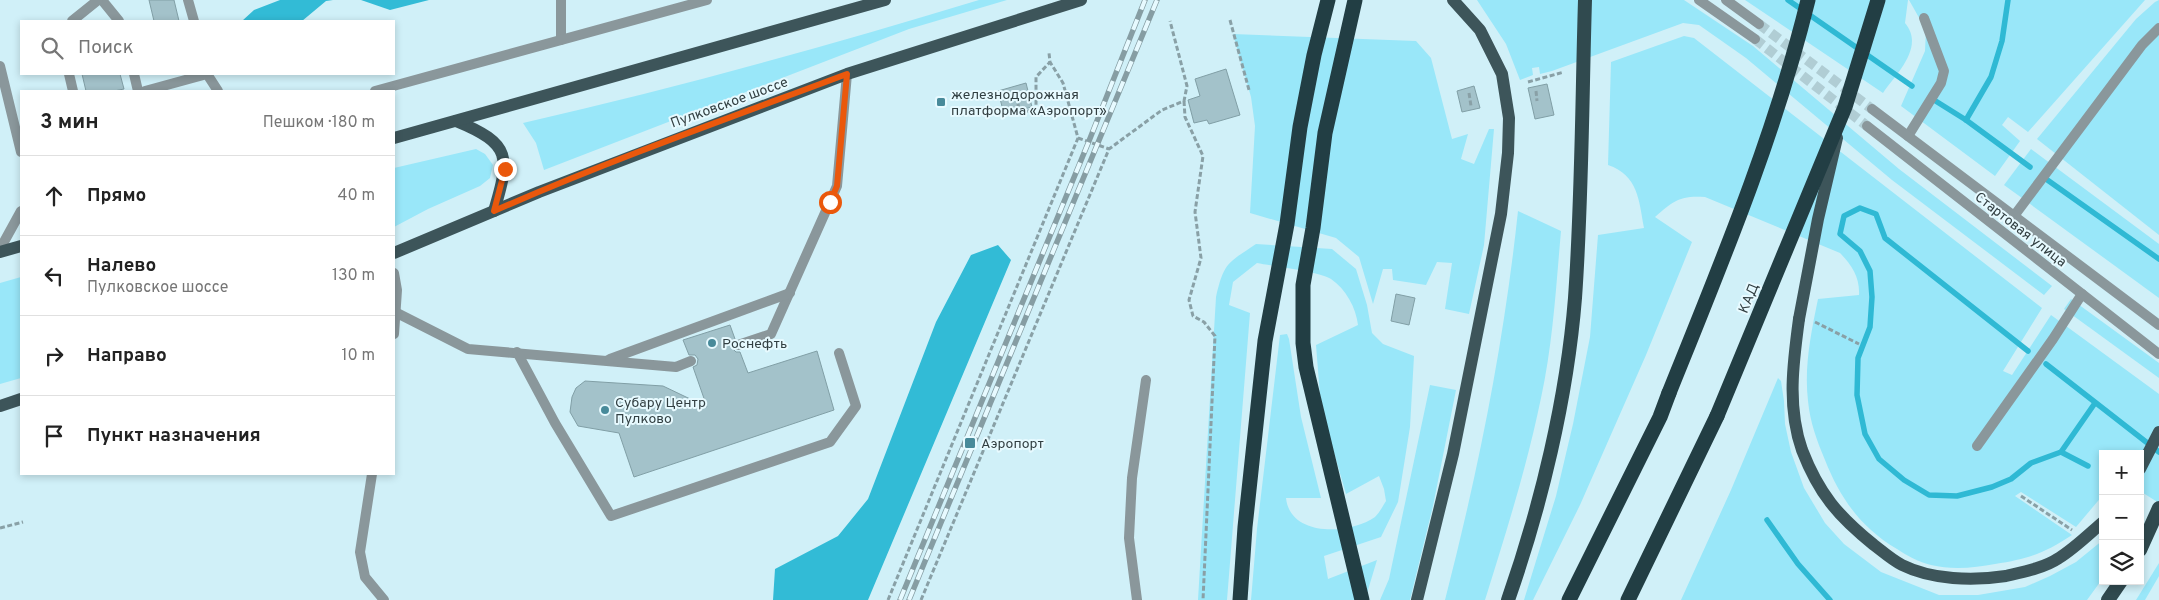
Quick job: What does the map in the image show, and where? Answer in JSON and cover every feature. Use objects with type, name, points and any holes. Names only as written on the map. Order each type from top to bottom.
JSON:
[{"type":"highway","points":[[1240,600],[1245,527],[1265,340],[1287,224],[1300,127],[1328,0]]},
{"type":"highway","points":[[1355,0],[1325,133],[1313,228],[1303,285],[1303,343],[1306,367],[1362,600]]},
{"type":"highway","points":[[1508,600],[1529,536],[1565,377],[1574,300],[1585,0]]},
{"type":"highway","points":[[1569,600],[1660,417],[1737,223],[1797,43],[1808,0]]},
{"type":"highway","name":"КАД","points":[[1628,600],[1717,416],[1845,107],[1878,0]]},
{"type":"highway","points":[[2144,543],[2159,508]]},
{"type":"highway","points":[[2108,600],[2118,585]]},
{"type":"main road","points":[[395,138],[885,0]]},
{"type":"main road","name":"Пулковское шоссе","points":[[395,253],[539,192],[847,74],[1081,0]]},
{"type":"main road","points":[[1418,600],[1453,454],[1501,214],[1508,153],[1509,118],[1502,74],[1480,30],[1453,0]]},
{"type":"main road","points":[[1845,107],[1818,219],[1799,319],[1792,394],[1794,416],[1802,449],[1830,505],[1852,527],[1901,565],[1933,575],[1967,579],[1995,578],[2026,572],[2058,559],[2099,525]]},
{"type":"main road","points":[[456,121],[483,132],[496,143],[503,156],[505,169],[494,211]]},
{"type":"main road","points":[[0,251],[20,246]]},
{"type":"main road","points":[[0,406],[20,399]]},
{"type":"main road","points":[[2144,461],[2159,432]]},
{"type":"street","points":[[73,20],[98,0]]},
{"type":"street","points":[[102,0],[118,20]]},
{"type":"street","points":[[188,0],[194,20]]},
{"type":"street","points":[[379,90],[707,0]]},
{"type":"street","points":[[1699,0],[1754,39]]},
{"type":"street","points":[[1726,0],[1759,24]]},
{"type":"street","points":[[560,1],[561,40]]},
{"type":"street","points":[[1908,136],[1941,83],[1944,71],[1924,18]]},
{"type":"street","points":[[2014,216],[2142,45],[2159,28]]},
{"type":"street","points":[[0,66],[20,148]]},
{"type":"street","points":[[738,345],[771,334],[837,186],[847,74]]},
{"type":"street","points":[[68,75],[73,90]]},
{"type":"street","points":[[134,75],[138,90]]},
{"type":"street","points":[[149,90],[203,75]]},
{"type":"street","points":[[208,75],[217,90]]},
{"type":"street","name":"Стартовая улица","points":[[1872,109],[2159,325]]},
{"type":"street","name":"Стартовая улица","points":[[1867,126],[2159,354]]},
{"type":"street","points":[[0,251],[20,213]]},
{"type":"street","points":[[395,278],[397,290],[395,310],[468,349],[676,367],[691,361]]},
{"type":"street","points":[[607,360],[790,293]]},
{"type":"street","points":[[1977,446],[2053,339],[2082,294]]},
{"type":"street","points":[[517,352],[555,423],[611,516],[830,442],[856,406],[838,353]]},
{"type":"street","points":[[1138,600],[1129,538],[1132,478],[1146,380]]},
{"type":"street","points":[[372,475],[360,552],[366,578],[384,600]]},
{"type":"path","points":[[1230,20],[1249,90]]},
{"type":"path","points":[[1170,21],[1187,86],[1184,101],[1185,117],[1203,156],[1195,212],[1201,258],[1189,300],[1193,316],[1204,322],[1215,336],[1203,600]]},
{"type":"path","points":[[888,600],[1078,138],[1063,83],[1050,62],[1049,53]]},
{"type":"path","points":[[1002,99],[1016,96],[1020,113],[1036,109],[1036,77],[1050,62]]},
{"type":"path","points":[[1528,82],[1564,72]]},
{"type":"path","points":[[1536,91],[1537,101]]},
{"type":"path","points":[[1468,93],[1471,106]]},
{"type":"path","points":[[921,600],[1109,149],[1162,110],[1184,101]]},
{"type":"path","points":[[1078,138],[1109,149]]},
{"type":"path","points":[[1814,322],[1860,344]]},
{"type":"path","points":[[2021,496],[2075,533]]},
{"type":"path","points":[[0,528],[23,522]]},
{"type":"shaded area","points":[[280,0],[333,0],[326,1],[303,20],[243,20],[254,10]]},
{"type":"shaded area","points":[[361,0],[429,0],[390,10]]},
{"type":"shaded area","points":[[979,0],[1007,0],[909,29],[544,170],[536,143],[523,123],[752,66]]},
{"type":"shaded area","points":[[1477,0],[1684,0],[1753,46],[1899,169],[2052,286],[2044,295],[1892,180],[1746,58],[1699,25],[1683,23],[1552,71],[1540,74],[1539,67],[1532,68],[1533,75],[1520,80],[1506,44]]},
{"type":"shaded area","points":[[1745,0],[1908,0],[1905,23],[1912,41],[1911,50],[1907,59],[1883,93]]},
{"type":"shaded area","points":[[1909,0],[2145,0],[2028,132],[2008,117],[2002,125],[2020,141],[1995,176],[1901,106],[1925,51],[1926,30]]},
{"type":"shaded area","points":[[2159,0],[2159,235],[2037,139],[2136,19]]},
{"type":"shaded area","points":[[1233,34],[1416,41],[1431,58],[1452,139],[1468,134],[1461,159],[1474,164],[1489,129],[1494,129],[1484,245],[1469,314],[1445,309],[1452,263],[1437,262],[1426,285],[1393,280],[1392,269],[1383,269],[1373,304],[1359,257],[1336,238],[1250,213],[1255,126],[1251,97]]},
{"type":"shaded area","points":[[1684,36],[1694,38],[2042,308],[2003,371],[2012,375],[2051,315],[2159,394],[2159,503],[2144,494],[2144,450],[2099,450],[2099,500],[2076,527],[2021,492],[2015,496],[2072,535],[2044,551],[2007,562],[1979,567],[1939,567],[1913,558],[1884,541],[1862,522],[1838,487],[1822,453],[1809,409],[1807,388],[1808,363],[1818,299],[1859,295],[1857,277],[1852,267],[1840,253],[1705,197],[1689,197],[1677,200],[1655,217],[1692,242],[1646,355],[1580,505],[1533,600],[1524,600],[1556,496],[1573,424],[1590,337],[1598,235],[1644,228],[1638,198],[1631,182],[1618,169],[1608,165],[1611,62]]},
{"type":"shaded area","points":[[476,149],[485,154],[493,165],[490,178],[480,186],[428,209],[395,226],[395,168]]},
{"type":"shaded area","points":[[2031,149],[2159,244],[2159,298],[2004,185]]},
{"type":"shaded area","points":[[1518,211],[1561,231],[1554,315],[1545,377],[1523,474],[1485,600],[1445,600],[1489,407]]},
{"type":"shaded area","points":[[1256,244],[1332,249],[1356,269],[1367,305],[1372,333],[1383,344],[1414,356],[1410,427],[1398,502],[1381,537],[1324,556],[1328,579],[1377,560],[1365,600],[1251,600],[1257,529],[1280,335],[1287,334],[1289,339],[1301,417],[1321,498],[1286,498],[1290,511],[1298,520],[1309,526],[1322,529],[1336,529],[1364,523],[1375,517],[1386,501],[1379,476],[1346,494],[1330,439],[1320,395],[1316,345],[1358,325],[1349,299],[1336,283],[1326,276],[1257,263],[1233,282],[1229,305],[1250,313],[1227,600],[1198,600],[1216,297],[1228,264]]},
{"type":"shaded area","points":[[998,245],[1011,260],[868,600],[773,600],[775,569],[838,536],[868,499],[936,322],[971,255]]},
{"type":"shaded area","points":[[20,277],[20,378],[0,384],[0,283]]},
{"type":"shaded area","points":[[2071,299],[2159,363],[2159,378],[2064,309]]},
{"type":"shaded area","points":[[1778,378],[1781,381],[1785,424],[1791,452],[1804,488],[1825,523],[1844,544],[1881,572],[1939,595],[1978,595],[2025,587],[2076,562],[2099,543],[2099,584],[2087,600],[1681,600],[1731,490]]},
{"type":"shaded area","points":[[1430,385],[1456,390],[1433,506],[1410,600],[1380,600],[1389,579]]},
{"type":"shaded area","points":[[2159,563],[2159,576],[2145,600],[2136,600]]},
{"type":"building","points":[[149,0],[174,0],[179,20],[154,20]]},
{"type":"building","points":[[1226,69],[1240,115],[1209,124],[1207,120],[1194,123],[1188,100],[1200,96],[1195,79]]},
{"type":"building","points":[[82,75],[120,75],[124,89],[119,90],[86,90]]},
{"type":"building","points":[[1026,83],[1032,107],[1004,114],[998,91]]},
{"type":"building","points":[[1547,84],[1554,115],[1535,119],[1528,88]]},
{"type":"building","points":[[1474,86],[1480,108],[1462,112],[1457,91]]},
{"type":"building","points":[[1396,294],[1415,298],[1409,325],[1391,321]]},
{"type":"building","points":[[730,325],[735,339],[731,343],[732,348],[736,352],[740,352],[748,373],[817,351],[834,410],[634,477],[619,433],[578,426],[570,412],[572,397],[576,388],[585,381],[663,386],[707,407],[693,367],[697,365],[698,359],[695,355],[689,355],[683,340]]},
{"type":"waterway","points":[[1788,0],[1912,86]]},
{"type":"waterway","points":[[1966,120],[1991,77],[2002,41],[2008,0]]},
{"type":"waterway","points":[[1934,100],[1966,120],[2030,167]]},
{"type":"waterway","points":[[2046,179],[2159,259]]},
{"type":"waterway","points":[[2028,351],[1885,238],[1876,214],[1860,208],[1844,216],[1840,234],[1860,251],[1870,271],[1872,297],[1870,327],[1858,358],[1857,395],[1865,434],[1879,459],[1904,480],[1929,495],[1957,496],[1992,487],[2011,479],[2031,463],[2061,452],[2095,403]]},
{"type":"waterway","points":[[2046,364],[2159,452]]},
{"type":"waterway","points":[[2061,452],[2088,466]]},
{"type":"waterway","points":[[1767,520],[1798,564],[1830,600]]},
{"type":"tunnel","points":[[1759,24],[1872,109]]},
{"type":"tunnel","points":[[1755,39],[1867,126]]},
{"type":"railway","points":[[900,600],[1145,0]]},
{"type":"railway","points":[[909,600],[1157,0]]},
{"type":"place","name":"железнодорожная платформа «Аэропорт»","points":[[941,102]]},
{"type":"place","name":"Роснефть","points":[[712,343]]},
{"type":"place","name":"Субару Центр Пулково","points":[[605,410]]},
{"type":"place","name":"Аэропорт","points":[[970,443]]},
{"type":"route","points":[[505,169],[494,211],[674,139],[847,74],[837,186],[830,202]]}]
